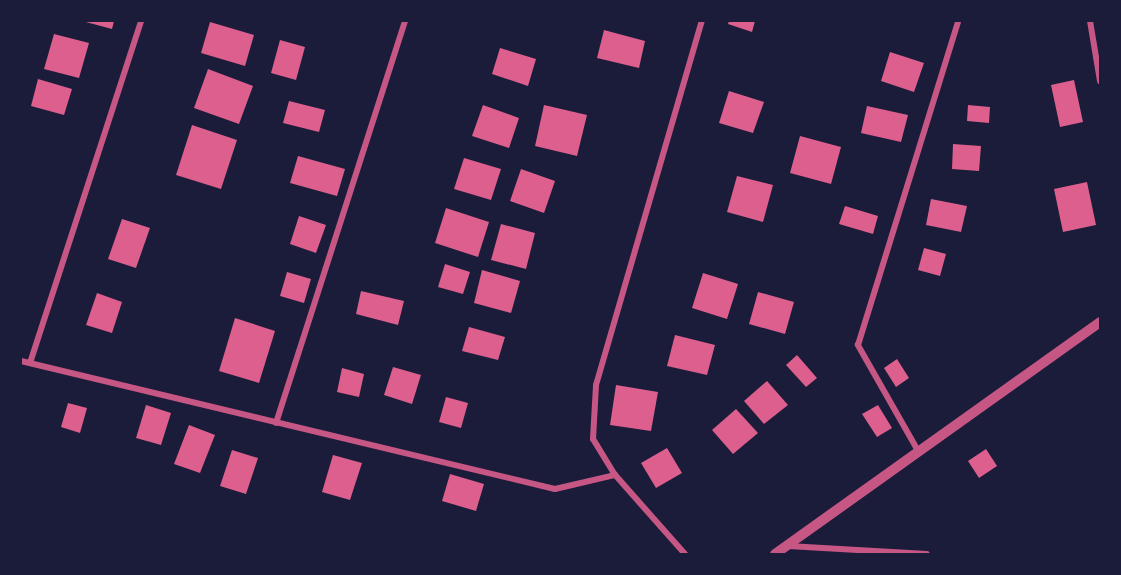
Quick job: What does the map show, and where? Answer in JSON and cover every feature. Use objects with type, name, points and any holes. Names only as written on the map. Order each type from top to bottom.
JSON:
[{"type":"street","points":[[30,363],[141,21]]},
{"type":"street","points":[[276,423],[405,21]]},
{"type":"street","points":[[685,554],[615,475],[593,440],[596,385],[702,21]]},
{"type":"street","points":[[917,449],[858,345],[958,21]]},
{"type":"street","points":[[1090,21],[1100,81]]},
{"type":"street","points":[[775,554],[917,449],[1100,322]]},
{"type":"street","points":[[21,361],[555,489],[615,475]]},
{"type":"street","points":[[787,546],[927,554]]},
{"type":"building","points":[[82,21],[114,21],[112,29]]},
{"type":"building","points":[[729,21],[755,21],[752,32],[728,24]]},
{"type":"building","points":[[210,22],[254,35],[245,66],[201,53]]},
{"type":"building","points":[[604,30],[645,41],[639,68],[597,58]]},
{"type":"building","points":[[54,34],[89,43],[79,78],[44,69]]},
{"type":"building","points":[[280,40],[305,47],[296,80],[271,73]]},
{"type":"building","points":[[500,48],[536,59],[528,86],[492,74]]},
{"type":"building","points":[[890,52],[924,63],[914,92],[881,81]]},
{"type":"building","points":[[208,69],[253,86],[239,124],[194,108]]},
{"type":"building","points":[[38,79],[72,89],[64,115],[31,106]]},
{"type":"building","points":[[1074,80],[1083,122],[1060,127],[1051,85]]},
{"type":"building","points":[[729,91],[764,102],[753,133],[719,123]]},
{"type":"building","points":[[289,101],[325,110],[319,132],[283,123]]},
{"type":"building","points":[[483,105],[519,118],[509,148],[472,136]]},
{"type":"building","points":[[544,105],[587,115],[577,156],[535,146]]},
{"type":"building","points":[[968,105],[990,107],[989,123],[967,121]]},
{"type":"building","points":[[867,106],[908,115],[901,142],[861,133]]},
{"type":"building","points":[[192,125],[237,140],[221,189],[176,175]]},
{"type":"building","points":[[800,136],[841,147],[831,184],[790,173]]},
{"type":"building","points":[[953,144],[981,146],[979,171],[952,169]]},
{"type":"building","points":[[298,156],[345,169],[337,196],[290,183]]},
{"type":"building","points":[[464,158],[501,169],[491,200],[454,189]]},
{"type":"building","points":[[521,169],[555,181],[544,213],[510,201]]},
{"type":"building","points":[[737,176],[773,185],[763,222],[727,212]]},
{"type":"building","points":[[1087,182],[1096,225],[1063,232],[1054,189]]},
{"type":"building","points":[[931,199],[967,206],[961,232],[926,225]]},
{"type":"building","points":[[845,206],[878,216],[873,234],[839,224]]},
{"type":"building","points":[[446,208],[489,222],[478,257],[435,243]]},
{"type":"building","points":[[299,216],[326,225],[316,253],[290,244]]},
{"type":"building","points":[[122,219],[150,228],[136,268],[108,259]]},
{"type":"building","points":[[501,224],[535,233],[526,269],[491,260]]},
{"type":"building","points":[[924,248],[946,254],[940,276],[918,270]]},
{"type":"building","points":[[445,264],[470,272],[463,294],[438,287]]},
{"type":"building","points":[[482,270],[520,281],[511,313],[474,303]]},
{"type":"building","points":[[287,272],[311,279],[304,303],[280,296]]},
{"type":"building","points":[[703,273],[738,284],[727,319],[692,308]]},
{"type":"building","points":[[361,291],[404,301],[398,325],[356,314]]},
{"type":"building","points":[[758,292],[794,302],[785,334],[749,324]]},
{"type":"building","points":[[97,293],[122,302],[112,333],[86,325]]},
{"type":"building","points":[[235,318],[275,331],[259,383],[219,371]]},
{"type":"building","points":[[469,327],[505,337],[498,360],[462,351]]},
{"type":"building","points":[[675,335],[715,345],[707,375],[667,366]]},
{"type":"building","points":[[797,355],[817,378],[806,387],[786,365]]},
{"type":"building","points":[[897,359],[909,378],[896,387],[884,368]]},
{"type":"building","points":[[393,367],[421,375],[412,404],[384,395]]},
{"type":"building","points":[[342,368],[364,374],[359,397],[337,392]]},
{"type":"building","points":[[767,381],[788,405],[764,424],[744,401]]},
{"type":"building","points":[[616,385],[658,392],[651,431],[610,425]]},
{"type":"building","points":[[446,397],[468,403],[461,428],[439,422]]},
{"type":"building","points":[[68,403],[87,408],[80,433],[61,427]]},
{"type":"building","points":[[146,405],[171,413],[161,445],[136,438]]},
{"type":"building","points":[[878,405],[892,428],[877,437],[862,414]]},
{"type":"building","points":[[736,409],[758,433],[733,454],[712,430]]},
{"type":"building","points":[[189,425],[215,435],[200,473],[174,464]]},
{"type":"building","points":[[667,448],[682,473],[656,488],[641,463]]},
{"type":"building","points":[[986,449],[997,466],[979,478],[968,461]]},
{"type":"building","points":[[232,450],[258,458],[246,494],[220,486]]},
{"type":"building","points":[[333,455],[362,463],[350,500],[322,492]]},
{"type":"building","points":[[450,474],[484,484],[476,511],[442,501]]}]
